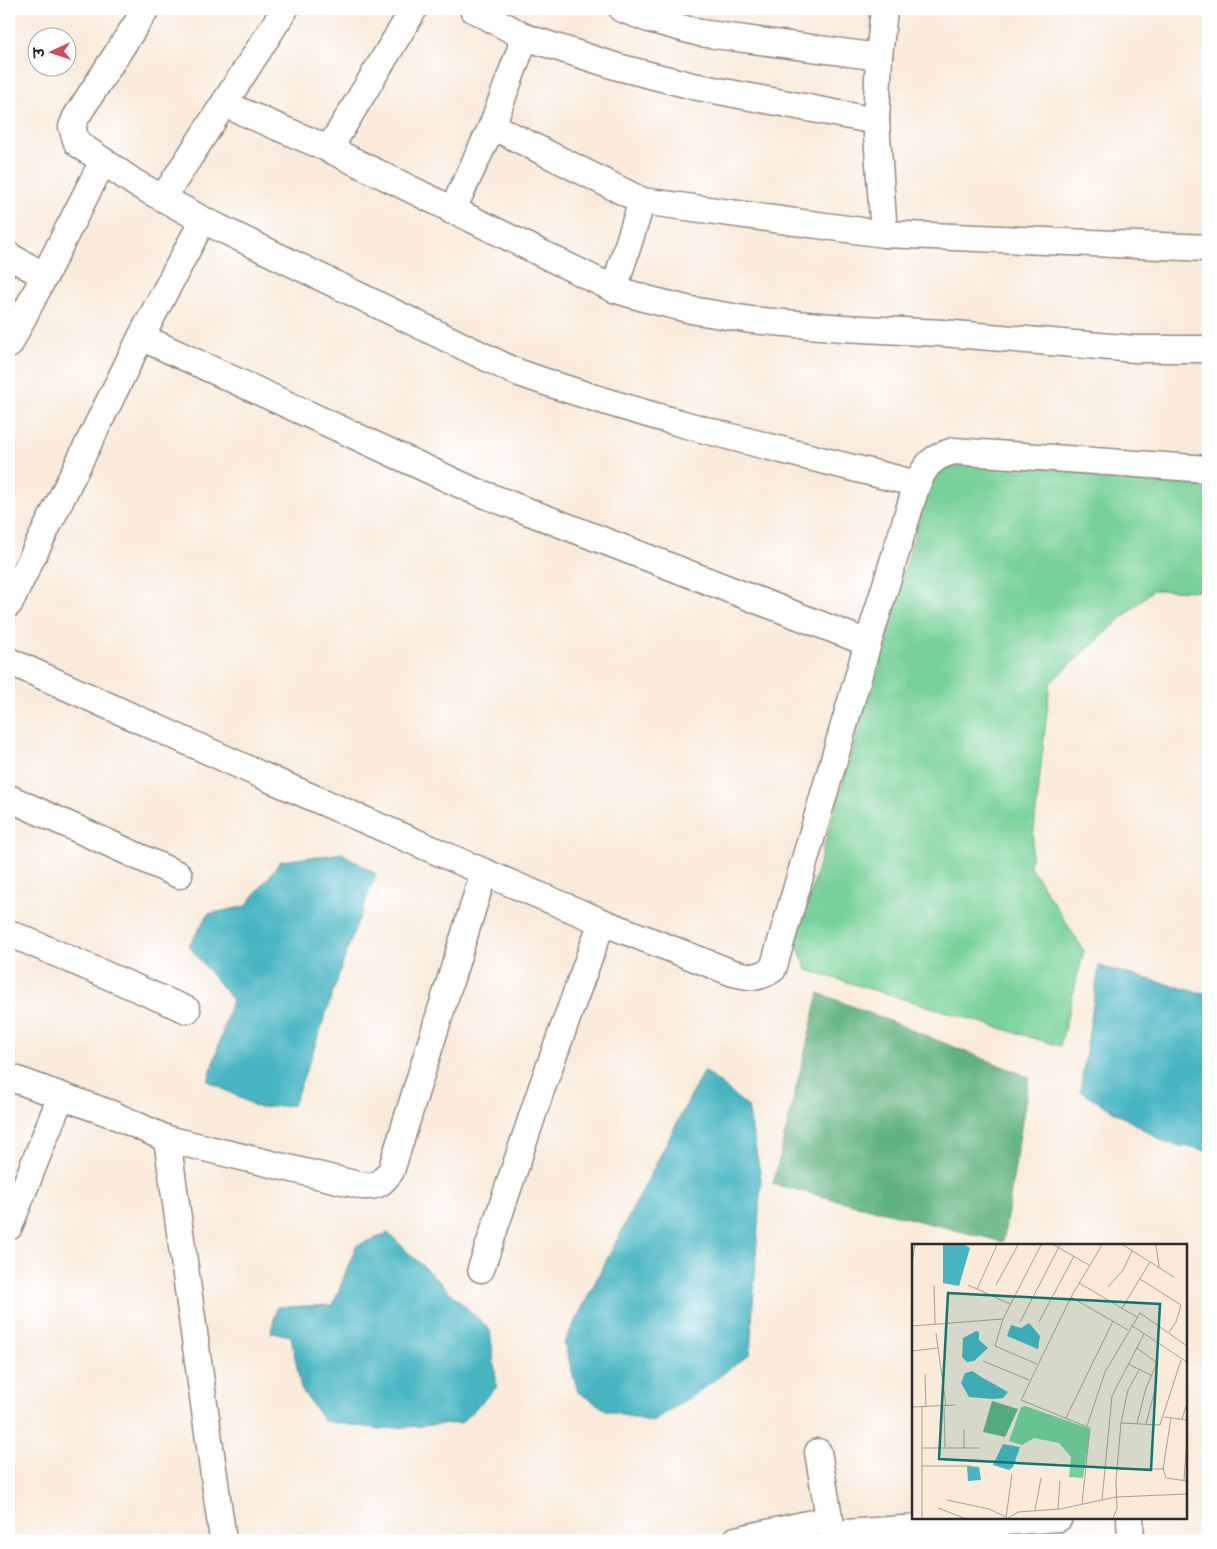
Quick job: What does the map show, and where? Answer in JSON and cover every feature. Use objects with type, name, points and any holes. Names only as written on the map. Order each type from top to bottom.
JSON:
[{"type":"street","points":[[146,9],[76,117],[72,128],[77,143],[135,183],[203,220],[523,374],[731,438],[916,484]]},
{"type":"street","points":[[163,198],[285,9]]},
{"type":"street","points":[[328,149],[414,9]]},
{"type":"street","points":[[473,9],[525,37],[659,78],[876,121]]},
{"type":"street","points":[[622,9],[649,19],[700,33],[879,57]]},
{"type":"street","points":[[884,9],[879,57],[876,121],[884,234]]},
{"type":"street","points":[[452,211],[492,126],[525,37]]},
{"type":"street","points":[[224,104],[328,149],[452,211],[614,288],[647,299],[691,310],[760,320],[843,328],[942,333],[1135,349],[1208,349]]},
{"type":"street","points":[[492,126],[642,201],[884,234],[1208,248]]},
{"type":"street","points":[[9,345],[103,161]]},
{"type":"street","points":[[614,288],[642,201]]},
{"type":"street","points":[[9,604],[141,337],[203,220]]},
{"type":"street","points":[[9,256],[44,276]]},
{"type":"street","points":[[141,337],[470,489],[868,643]]},
{"type":"street","points":[[9,661],[270,779],[602,922],[733,973],[752,977],[762,976],[773,969],[916,484],[931,461],[943,454],[954,451],[1208,469]]},
{"type":"street","points":[[9,798],[180,875]]},
{"type":"street","points":[[9,1077],[114,1114],[166,1139],[374,1187],[382,1183],[390,1171],[484,872]]},
{"type":"street","points":[[481,1269],[541,1090],[602,922]]},
{"type":"street","points":[[9,933],[186,1010]]},
{"type":"street","points":[[9,1227],[61,1096]]},
{"type":"street","points":[[166,1139],[223,1540]]},
{"type":"street","points":[[818,1452],[832,1531]]},
{"type":"street","points":[[736,1540],[832,1531],[1042,1519]]},
{"type":"street","points":[[1130,1519],[1131,1540]]},
{"type":"green space","points":[[958,459],[1208,481],[1208,591],[1153,590],[1050,683],[1030,866],[1084,951],[1060,1046],[807,970],[796,943],[931,478]]},
{"type":"green space","points":[[819,993],[1029,1077],[1003,1242],[773,1184]]},
{"type":"water","points":[[342,853],[376,874],[293,1105],[259,1108],[208,1081],[232,1000],[189,946],[208,914],[246,906],[281,861]]},
{"type":"water","points":[[1099,966],[1208,995],[1208,1151],[1166,1143],[1080,1091]]},
{"type":"water","points":[[704,1070],[748,1107],[761,1178],[750,1354],[698,1392],[652,1422],[606,1410],[578,1392],[564,1343]]},
{"type":"water","points":[[388,1233],[490,1330],[497,1387],[461,1423],[379,1429],[324,1421],[301,1389],[291,1336],[271,1332],[277,1307],[333,1305],[356,1246]]}]
